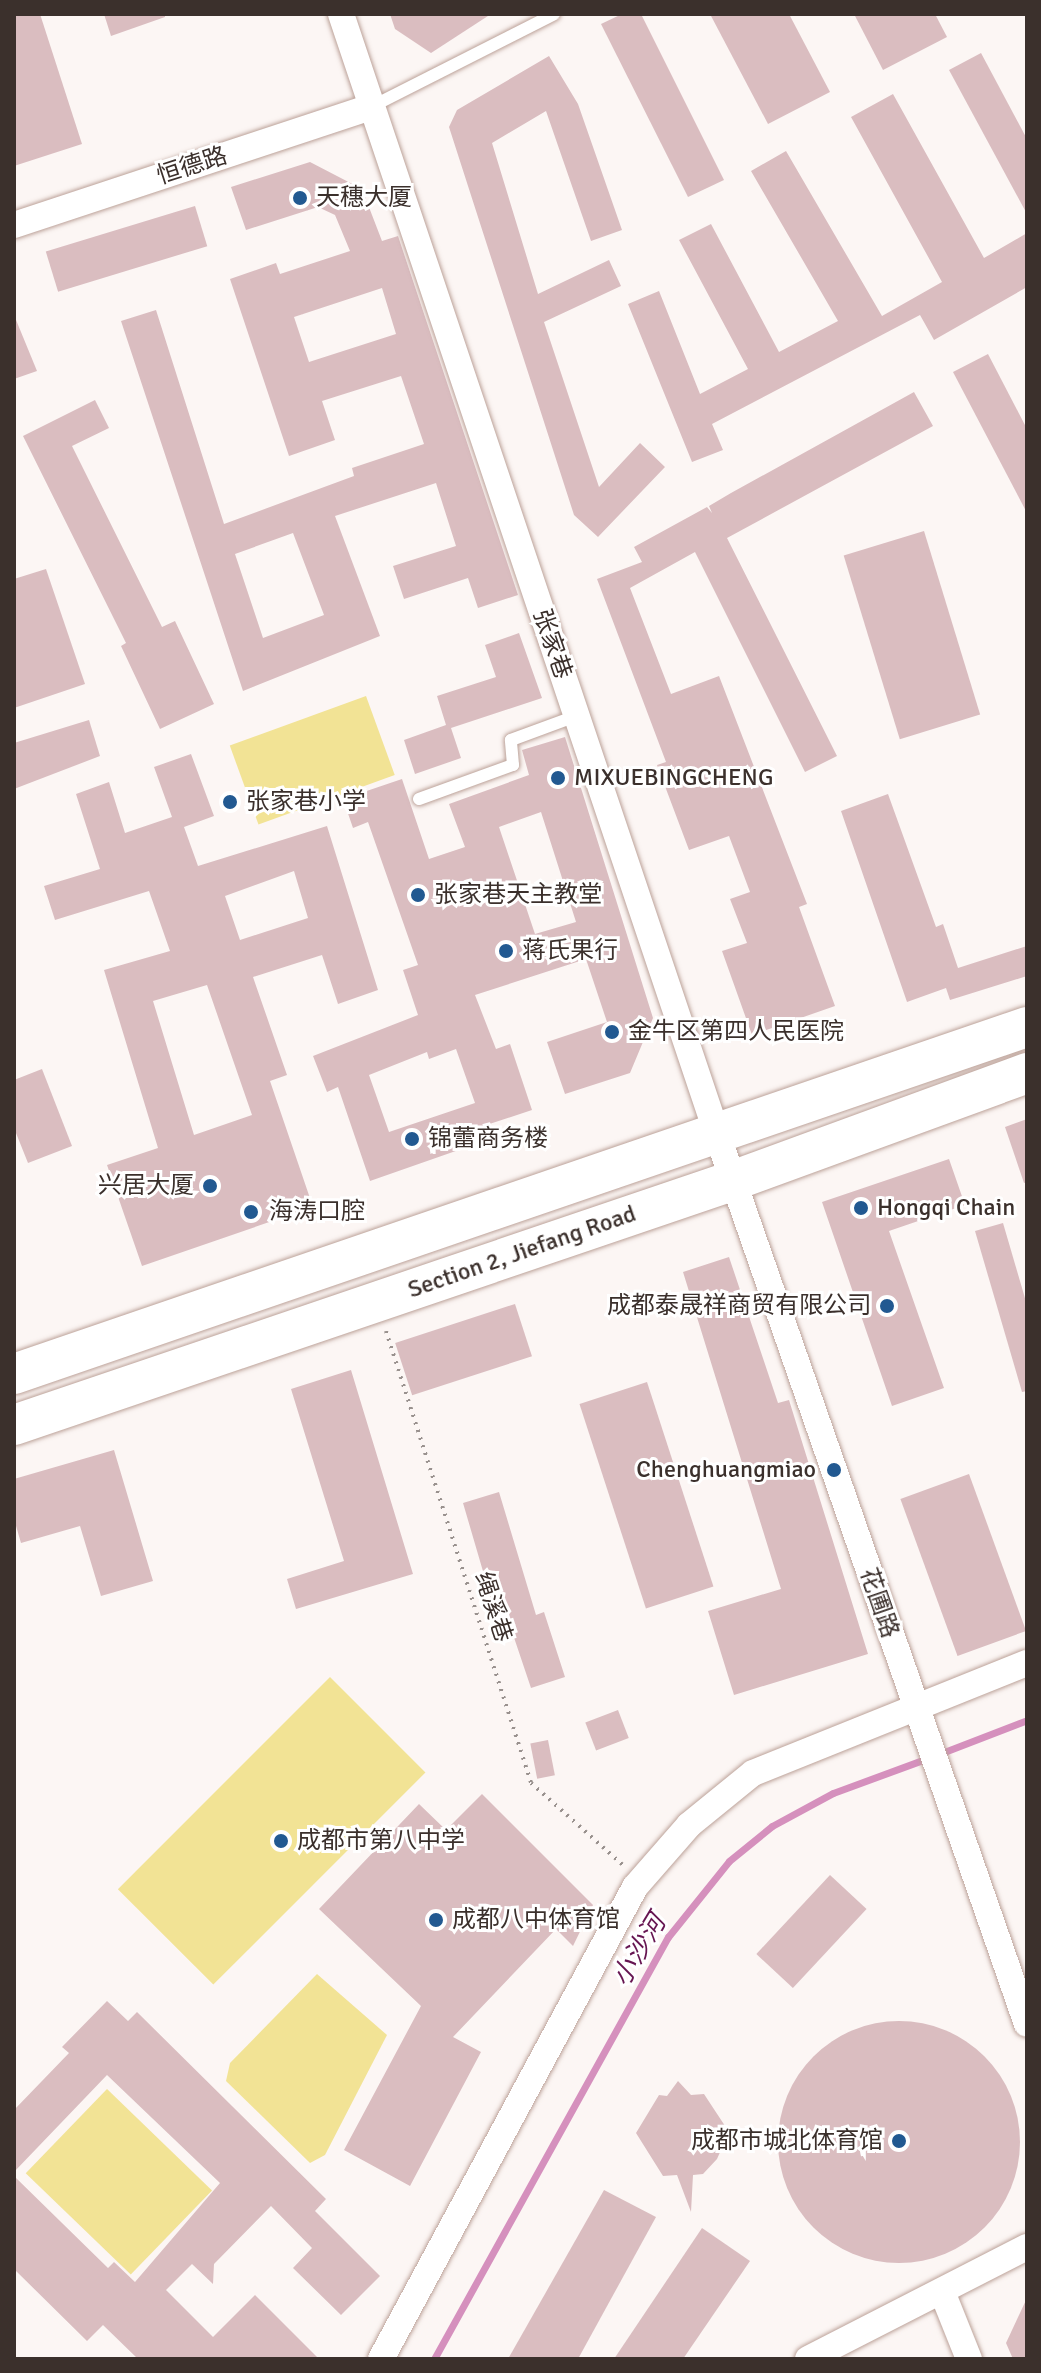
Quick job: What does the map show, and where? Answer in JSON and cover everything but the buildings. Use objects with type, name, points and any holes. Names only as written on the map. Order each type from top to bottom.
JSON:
[{"type":"main road","name":"Section 2, Jiefang Road","points":[[14,1374],[1027,1027]]},
{"type":"main road","name":"Section 2, Jiefang Road","points":[[14,1425],[735,1180],[1027,1073]]},
{"type":"street","name":"张家巷","points":[[341,14],[735,1180]]},
{"type":"street","name":"恒德路","points":[[14,225],[371,107]]},
{"type":"street","name":"花圃路","points":[[735,1180],[918,1718],[1027,2024]]},
{"type":"street","points":[[381,2359],[641,1880],[689,1825],[753,1773],[918,1718],[1027,1663]]},
{"type":"street","points":[[808,2359],[943,2294],[1027,2247]]},
{"type":"street","points":[[943,2294],[969,2359]]},
{"type":"lane","points":[[371,107],[554,14]]},
{"type":"lane","points":[[419,799],[513,765],[511,740],[576,716]]},
{"type":"path","name":"绳溪巷","points":[[376,1302],[531,1783],[641,1880]]},
{"type":"shaded area","points":[[366,696],[395,775],[258,825],[230,746]]},
{"type":"shaded area","points":[[330,1677],[425,1772],[213,1985],[118,1889]]},
{"type":"shaded area","points":[[317,1974],[387,2035],[325,2155],[310,2163],[226,2081],[230,2063]]},
{"type":"shaded area","points":[[107,2089],[212,2190],[131,2275],[26,2173]]},
{"type":"waterway","name":"小沙河","points":[[939,1754],[1027,1720]]},
{"type":"waterway","name":"小沙河","points":[[434,2359],[668,1937],[729,1861],[772,1826],[833,1793],[928,1758]]},
{"type":"place","name":"天穗大厦","points":[[300,198]]},
{"type":"place","name":"MIXUEBINGCHENG","points":[[558,778]]},
{"type":"place","name":"张家巷小学","points":[[230,802]]},
{"type":"place","name":"张家巷天主教堂","points":[[418,895]]},
{"type":"place","name":"蒋氏果行","points":[[506,951]]},
{"type":"place","name":"金牛区第四人民医院","points":[[612,1032]]},
{"type":"place","name":"锦蕾商务楼","points":[[412,1139]]},
{"type":"place","name":"兴居大厦","points":[[210,1186]]},
{"type":"place","name":"Hongqi Chain","points":[[861,1208]]},
{"type":"place","name":"海涛口腔","points":[[251,1212]]},
{"type":"place","name":"成都泰晟祥商贸有限公司","points":[[887,1306]]},
{"type":"place","name":"Chenghuangmiao","points":[[834,1470]]},
{"type":"place","name":"成都市第八中学","points":[[281,1841]]},
{"type":"place","name":"成都八中体育馆","points":[[436,1920]]},
{"type":"place","name":"成都市城北体育馆","points":[[899,2141]]}]
